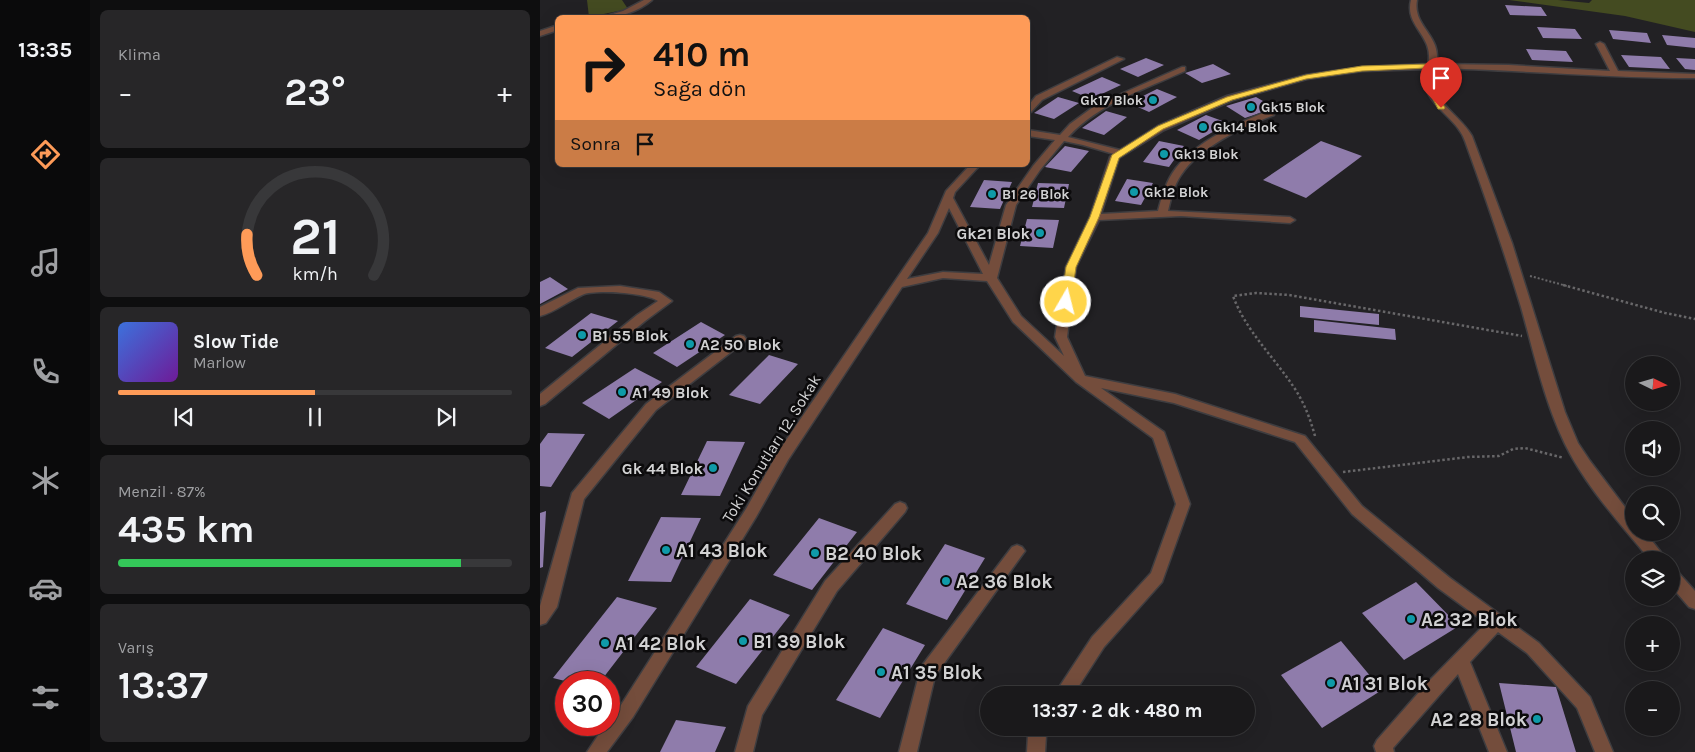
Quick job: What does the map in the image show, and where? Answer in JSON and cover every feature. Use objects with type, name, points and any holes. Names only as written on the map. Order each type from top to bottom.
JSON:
[{"type":"street","points":[[614,15],[625,12],[649,0]]},
{"type":"street","points":[[1414,0],[1411,10],[1414,19],[1425,33],[1432,47],[1433,56],[1427,75],[1431,91],[1441,108],[1466,131],[1516,272],[1558,412],[1572,444],[1583,462],[1625,519]]},
{"type":"street","points":[[540,34],[555,28]]},
{"type":"street","points":[[1600,44],[1616,74]]},
{"type":"street","points":[[1030,108],[1039,98],[1120,59]]},
{"type":"street","points":[[1080,379],[1061,338],[1071,267],[1095,217],[1115,157],[1161,128],[1230,98],[1315,76],[1362,69],[1430,66],[1509,67],[1616,74],[1695,76]]},
{"type":"street","points":[[991,278],[1011,205],[1036,168],[1073,126],[1099,107],[1182,69]]},
{"type":"street","points":[[1162,214],[1168,192],[1183,166],[1213,143],[1256,119],[1271,114]]},
{"type":"street","points":[[1030,133],[1063,137],[1121,153]]},
{"type":"street","name":"Toki Konutları 12. Sokak","points":[[596,752],[627,711],[751,513],[783,456],[933,232],[951,191],[973,167]]},
{"type":"street","points":[[948,198],[991,278],[1017,319],[1080,379],[1159,435],[1183,504],[1157,577],[1098,642],[1069,686]]},
{"type":"street","points":[[1095,217],[1212,214],[1290,220]]},
{"type":"street","points":[[898,285],[943,274],[991,278]]},
{"type":"street","points":[[540,312],[582,290],[620,289],[655,294],[666,301],[640,318],[540,401]]},
{"type":"street","points":[[540,618],[548,607],[567,542],[577,497],[651,407],[740,339]]},
{"type":"street","points":[[1080,379],[1174,399],[1300,439],[1357,510],[1444,583],[1533,648],[1584,703],[1604,752]]},
{"type":"street","points":[[744,752],[754,712],[831,586],[900,508]]},
{"type":"street","points":[[1643,541],[1652,551]]},
{"type":"street","points":[[908,752],[927,672],[1017,551]]},
{"type":"street","points":[[1680,585],[1695,602]]},
{"type":"street","points":[[1385,752],[1383,746],[1497,622]]},
{"type":"street","points":[[1461,660],[1498,752]]},
{"type":"street","points":[[1036,752],[1037,736]]},
{"type":"path","points":[[1516,272],[1665,313],[1695,319]]},
{"type":"path","points":[[1316,440],[1311,418],[1299,392],[1244,320],[1233,296],[1256,293],[1289,295],[1536,338]]},
{"type":"path","points":[[1334,473],[1468,457],[1499,456],[1512,449],[1525,448],[1583,462]]},
{"type":"green space","points":[[587,0],[622,0],[628,9],[599,15],[589,15]]},
{"type":"green space","points":[[1509,0],[1558,0],[1589,3],[1592,0],[1695,0],[1695,32],[1625,16]]},
{"type":"building","points":[[1505,5],[1541,7],[1547,16],[1510,15]]},
{"type":"building","points":[[1537,27],[1575,29],[1582,39],[1543,38]]},
{"type":"building","points":[[1609,30],[1647,33],[1651,43],[1613,39]]},
{"type":"building","points":[[1662,35],[1695,38],[1695,48],[1667,45]]},
{"type":"building","points":[[1526,49],[1566,51],[1573,62],[1532,60]]},
{"type":"building","points":[[1621,55],[1661,57],[1670,69],[1629,67]]},
{"type":"building","points":[[1146,58],[1164,65],[1138,77],[1120,69]]},
{"type":"building","points":[[1676,58],[1695,59],[1695,70],[1685,69]]},
{"type":"building","points":[[1213,64],[1231,74],[1202,83],[1185,73]]},
{"type":"building","points":[[1102,77],[1121,85],[1091,99],[1072,91]]},
{"type":"building","name":"Gk17 Blok","points":[[1157,89],[1177,97],[1149,112],[1129,103]]},
{"type":"building","points":[[1058,97],[1079,103],[1054,119],[1034,113]]},
{"type":"building","name":"Gk15 Blok","points":[[1256,97],[1275,108],[1245,118],[1226,106]]},
{"type":"building","points":[[1106,111],[1127,117],[1104,135],[1082,128]]},
{"type":"building","name":"Gk14 Blok","points":[[1206,115],[1228,123],[1199,140],[1177,130]]},
{"type":"building","name":"Gk13 Blok","points":[[1159,141],[1184,146],[1169,167],[1143,162]]},
{"type":"building","points":[[1321,141],[1362,156],[1306,198],[1263,180]]},
{"type":"building","points":[[1065,146],[1089,151],[1071,172],[1045,167]]},
{"type":"building","name":"Gk12 Blok","points":[[1127,179],[1153,183],[1141,205],[1115,201]]},
{"type":"building","name":"B1 26 Blok","points":[[984,180],[1012,182],[1000,209],[970,207]]},
{"type":"building","points":[[1038,183],[1069,184],[1064,208],[1032,207]]},
{"type":"building","name":"Gk21 Blok","points":[[1027,219],[1059,220],[1053,248],[1020,246]]},
{"type":"building","points":[[550,277],[568,289],[540,304],[540,282]]},
{"type":"building","points":[[1300,306],[1379,314],[1379,325],[1300,317]]},
{"type":"building","name":"B1 55 Blok","points":[[591,313],[618,321],[572,357],[545,348]]},
{"type":"building","points":[[1314,320],[1395,329],[1396,340],[1314,332]]},
{"type":"building","name":"A2 50 Blok","points":[[701,322],[725,335],[677,367],[653,353]]},
{"type":"building","points":[[769,355],[798,364],[760,404],[729,395]]},
{"type":"building","name":"A1 49 Blok","points":[[635,368],[662,382],[609,419],[582,403]]},
{"type":"building","points":[[548,433],[585,434],[551,487],[540,486],[540,444]]},
{"type":"building","name":"Gk 44 Blok","points":[[707,441],[745,442],[720,496],[681,495]]},
{"type":"building","points":[[546,511],[543,567],[540,568],[540,513]]},
{"type":"building","name":"A1 43 Blok","points":[[661,517],[701,518],[671,582],[628,581]]},
{"type":"building","name":"B2 40 Blok","points":[[819,518],[857,532],[812,590],[773,575]]},
{"type":"building","name":"A2 36 Blok","points":[[945,544],[985,558],[947,620],[906,604]]},
{"type":"building","name":"A2 32 Blok","points":[[1416,582],[1459,626],[1404,660],[1362,613]]},
{"type":"building","name":"A1 42 Blok","points":[[617,597],[657,608],[608,671],[559,671]]},
{"type":"building","name":"B1 39 Blok","points":[[750,599],[790,615],[736,684],[696,667]]},
{"type":"building","name":"A1 35 Blok","points":[[883,628],[925,645],[880,718],[836,700]]},
{"type":"building","name":"A1 31 Blok","points":[[1341,641],[1382,690],[1322,728],[1281,675]]},
{"type":"building","name":"A2 28 Blok","points":[[1499,683],[1556,687],[1576,752],[1516,752]]},
{"type":"building","points":[[676,720],[726,727],[715,752],[660,752]]},
{"type":"place","name":"Gk17 Blok","points":[[1153,100]]},
{"type":"place","name":"Gk15 Blok","points":[[1251,107]]},
{"type":"place","name":"Gk14 Blok","points":[[1203,127]]},
{"type":"place","name":"Gk13 Blok","points":[[1164,154]]},
{"type":"place","name":"Gk12 Blok","points":[[1134,192]]},
{"type":"place","name":"B1 26 Blok","points":[[992,194]]},
{"type":"place","name":"Gk21 Blok","points":[[1040,233]]},
{"type":"place","name":"B1 55 Blok","points":[[582,335]]},
{"type":"place","name":"A2 50 Blok","points":[[690,344]]},
{"type":"place","name":"A1 49 Blok","points":[[622,392]]},
{"type":"place","name":"Gk 44 Blok","points":[[713,468]]},
{"type":"place","name":"A1 43 Blok","points":[[666,550]]},
{"type":"place","name":"B2 40 Blok","points":[[815,553]]},
{"type":"place","name":"A2 36 Blok","points":[[946,581]]},
{"type":"place","name":"A2 32 Blok","points":[[1411,619]]},
{"type":"place","name":"B1 39 Blok","points":[[743,641]]},
{"type":"place","name":"A1 42 Blok","points":[[605,643]]},
{"type":"place","name":"A1 35 Blok","points":[[881,672]]},
{"type":"place","name":"A1 31 Blok","points":[[1331,683]]},
{"type":"place","name":"A2 28 Blok","points":[[1537,719]]},
{"type":"route","points":[[1066,302],[1071,267],[1095,217],[1115,157],[1161,128],[1230,98],[1306,77],[1362,69],[1430,66],[1427,75],[1428,81],[1431,91],[1441,108]]}]
